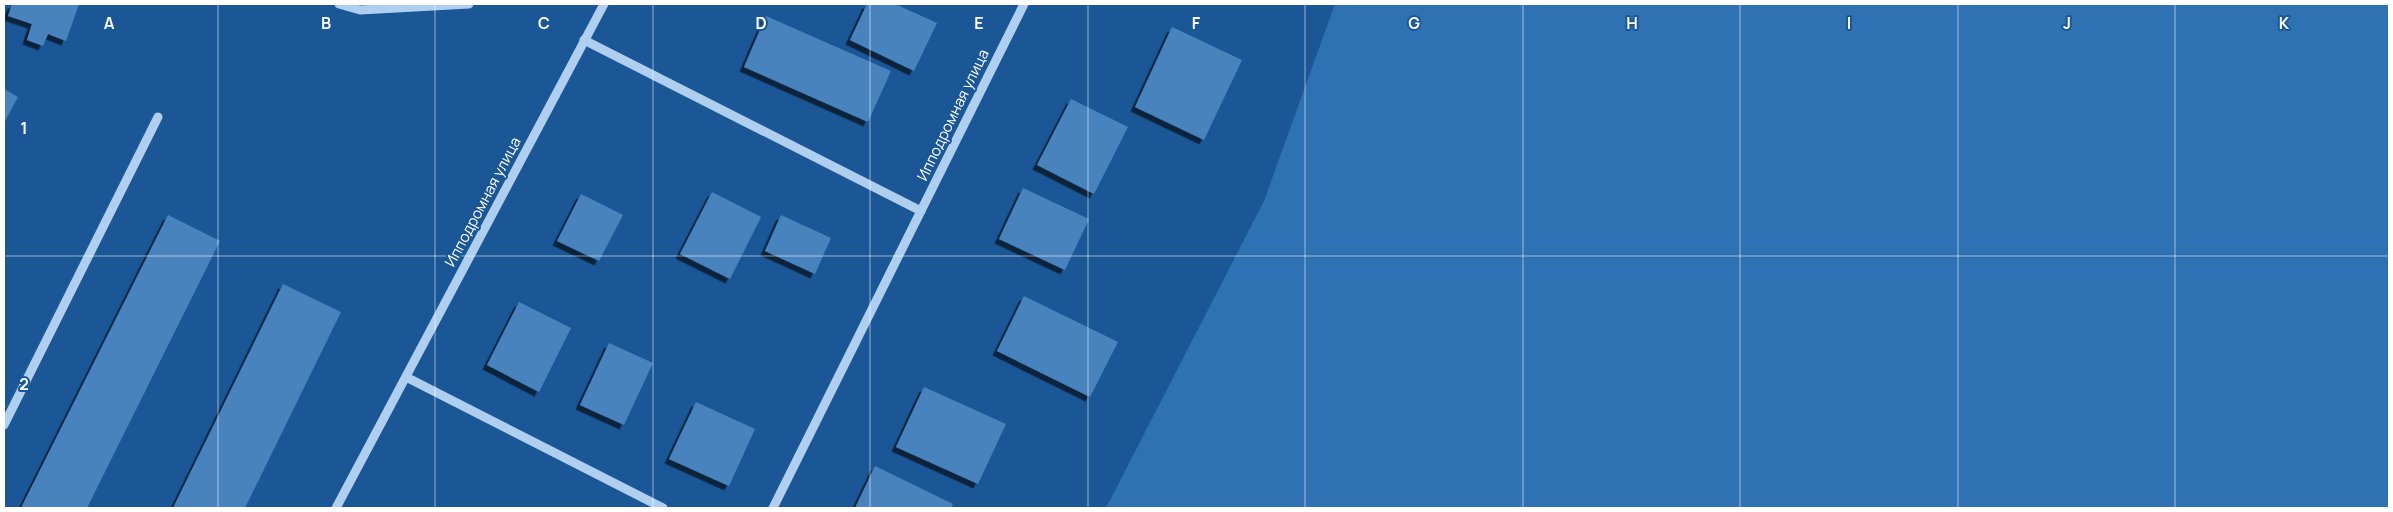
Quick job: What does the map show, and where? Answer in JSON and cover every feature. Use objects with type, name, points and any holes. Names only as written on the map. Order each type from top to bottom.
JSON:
[{"type":"street","points":[[339,4],[360,10],[469,4]]},
{"type":"street","name":"Ипподромная улица","points":[[336,508],[604,4]]},
{"type":"street","name":"Ипподромная улица","points":[[773,508],[1024,4]]},
{"type":"street","points":[[584,40],[921,211]]},
{"type":"street","points":[[4,425],[158,117]]},
{"type":"street","points":[[406,377],[663,508]]},
{"type":"shaded area","points":[[1335,4],[2389,4],[2389,508],[1106,508],[1264,201]]},
{"type":"building","points":[[12,4],[79,4],[66,41],[48,34],[43,46],[27,40],[32,24],[8,16]]},
{"type":"building","points":[[867,4],[895,4],[937,23],[914,71],[850,40]]},
{"type":"building","points":[[766,16],[891,71],[868,122],[744,67]]},
{"type":"building","points":[[1172,27],[1242,60],[1204,140],[1135,107]]},
{"type":"building","points":[[4,89],[18,97],[4,123]]},
{"type":"building","points":[[1071,99],[1128,127],[1094,194],[1037,165]]},
{"type":"building","points":[[1023,188],[1089,219],[1065,270],[999,239]]},
{"type":"building","points":[[712,192],[761,217],[730,279],[680,254]]},
{"type":"building","points":[[581,194],[623,215],[599,261],[557,241]]},
{"type":"building","points":[[168,215],[220,241],[87,508],[21,508]]},
{"type":"building","points":[[781,215],[831,238],[815,274],[765,251]]},
{"type":"building","points":[[283,284],[341,312],[245,508],[173,508]]},
{"type":"building","points":[[1024,296],[1118,342],[1090,397],[997,351]]},
{"type":"building","points":[[519,302],[571,328],[539,392],[487,365]]},
{"type":"building","points":[[609,343],[653,363],[624,425],[580,405]]},
{"type":"building","points":[[924,387],[1006,424],[978,484],[896,447]]},
{"type":"building","points":[[696,402],[755,429],[729,486],[669,459]]},
{"type":"building","points":[[875,466],[953,504],[951,508],[855,508]]}]
